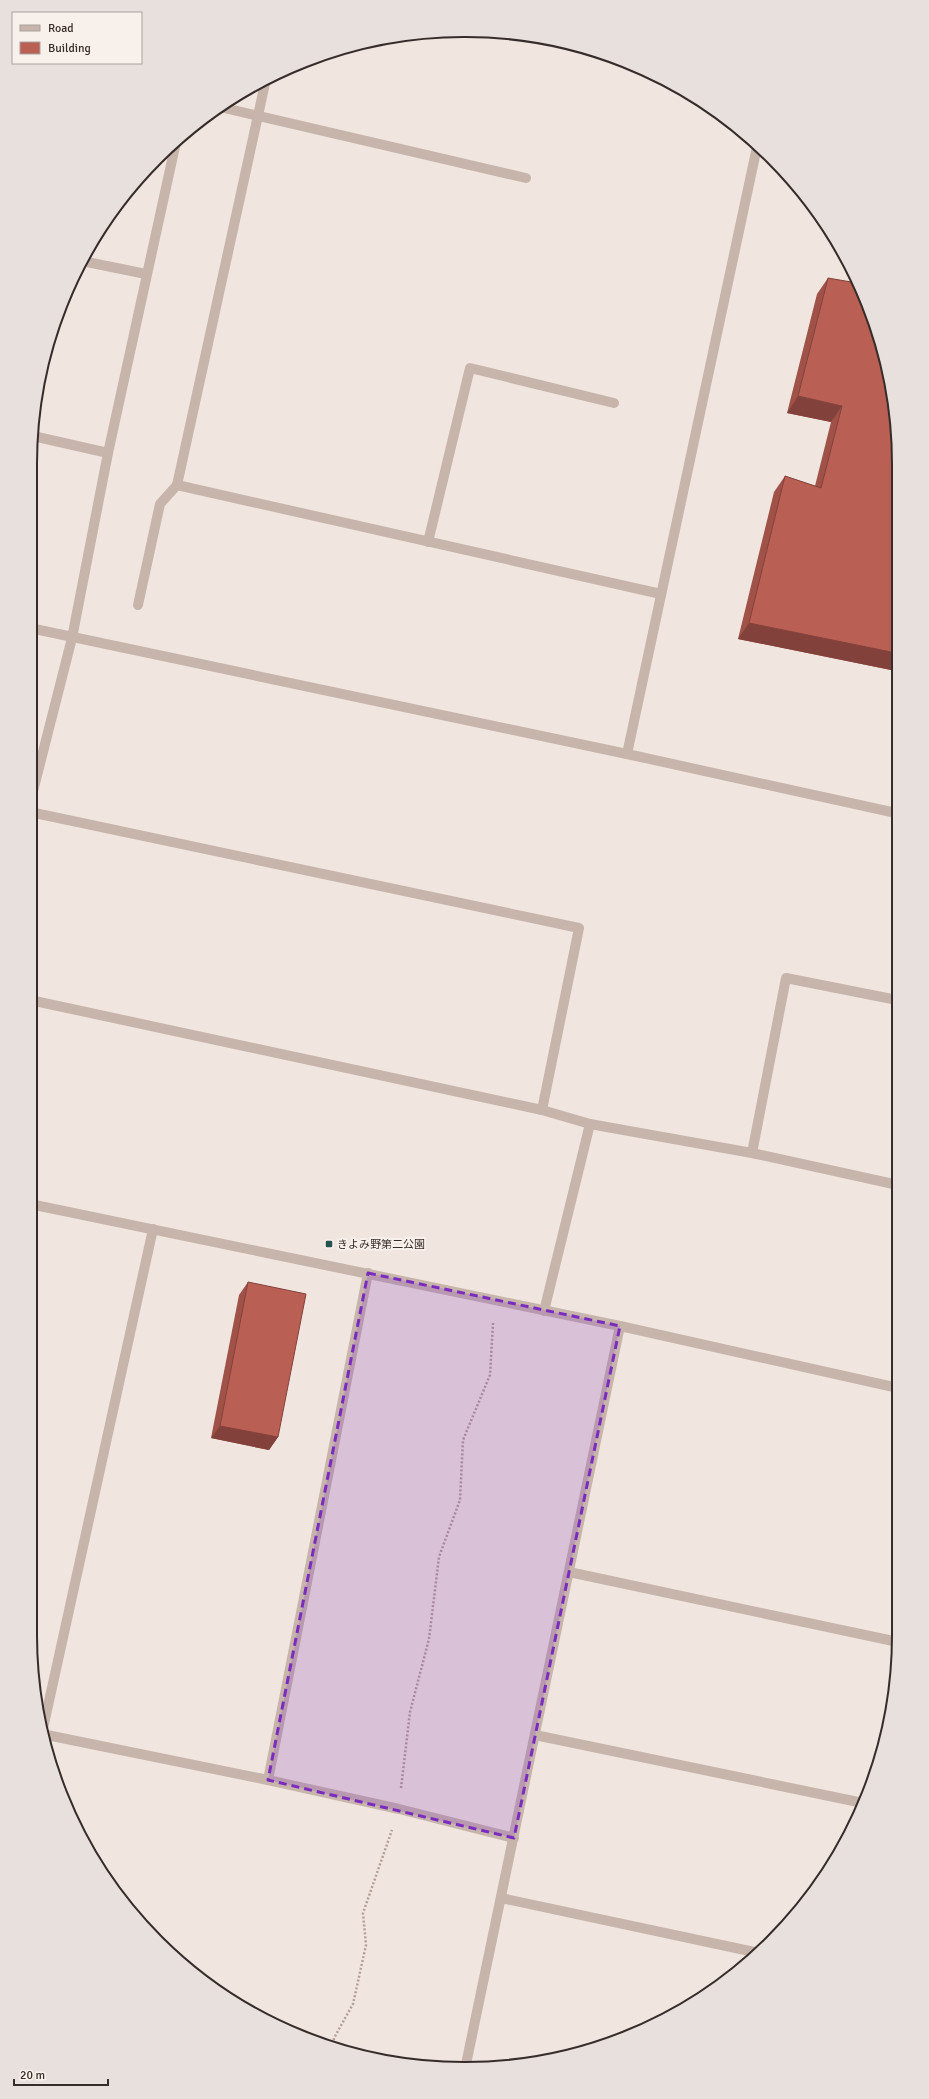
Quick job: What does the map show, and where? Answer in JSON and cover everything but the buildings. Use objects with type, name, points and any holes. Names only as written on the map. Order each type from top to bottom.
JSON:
[{"type":"street","points":[[138,605],[160,504],[177,485],[264,87]]},
{"type":"street","points":[[227,109],[526,178]]},
{"type":"street","points":[[37,776],[72,638],[108,453],[174,151]]},
{"type":"street","points":[[627,754],[755,151]]},
{"type":"street","points":[[88,261],[146,274]]},
{"type":"street","points":[[428,542],[470,368],[614,403]]},
{"type":"street","points":[[38,437],[108,453]]},
{"type":"street","points":[[177,485],[661,594]]},
{"type":"street","points":[[37,630],[627,754],[892,813]]},
{"type":"street","points":[[37,813],[579,928],[542,1110]]},
{"type":"street","points":[[752,1153],[786,978],[892,999]]},
{"type":"street","points":[[37,1002],[542,1110],[590,1124],[752,1153],[892,1184]]},
{"type":"street","points":[[544,1311],[590,1124]]},
{"type":"street","points":[[37,1205],[368,1273],[516,1306],[620,1326],[892,1387]]},
{"type":"street","points":[[45,1719],[153,1229]]},
{"type":"street","points":[[268,1780],[368,1273]]},
{"type":"street","points":[[467,2062],[620,1326]]},
{"type":"street","points":[[569,1572],[892,1641]]},
{"type":"street","points":[[535,1735],[857,1802]]},
{"type":"street","points":[[50,1736],[268,1780],[399,1809],[514,1838]]},
{"type":"street","points":[[501,1898],[750,1952]]},
{"type":"path","points":[[334,2041],[353,2004],[366,1945],[363,1913],[399,1809],[410,1712],[429,1639],[439,1557],[460,1500],[463,1440],[490,1375],[493,1322],[513,1326],[516,1306]]},
{"type":"highlighted area","points":[[368,1273],[620,1326],[514,1838],[268,1780]]},
{"type":"place","name":"きよみ野第二公園","points":[[329,1244]]}]
